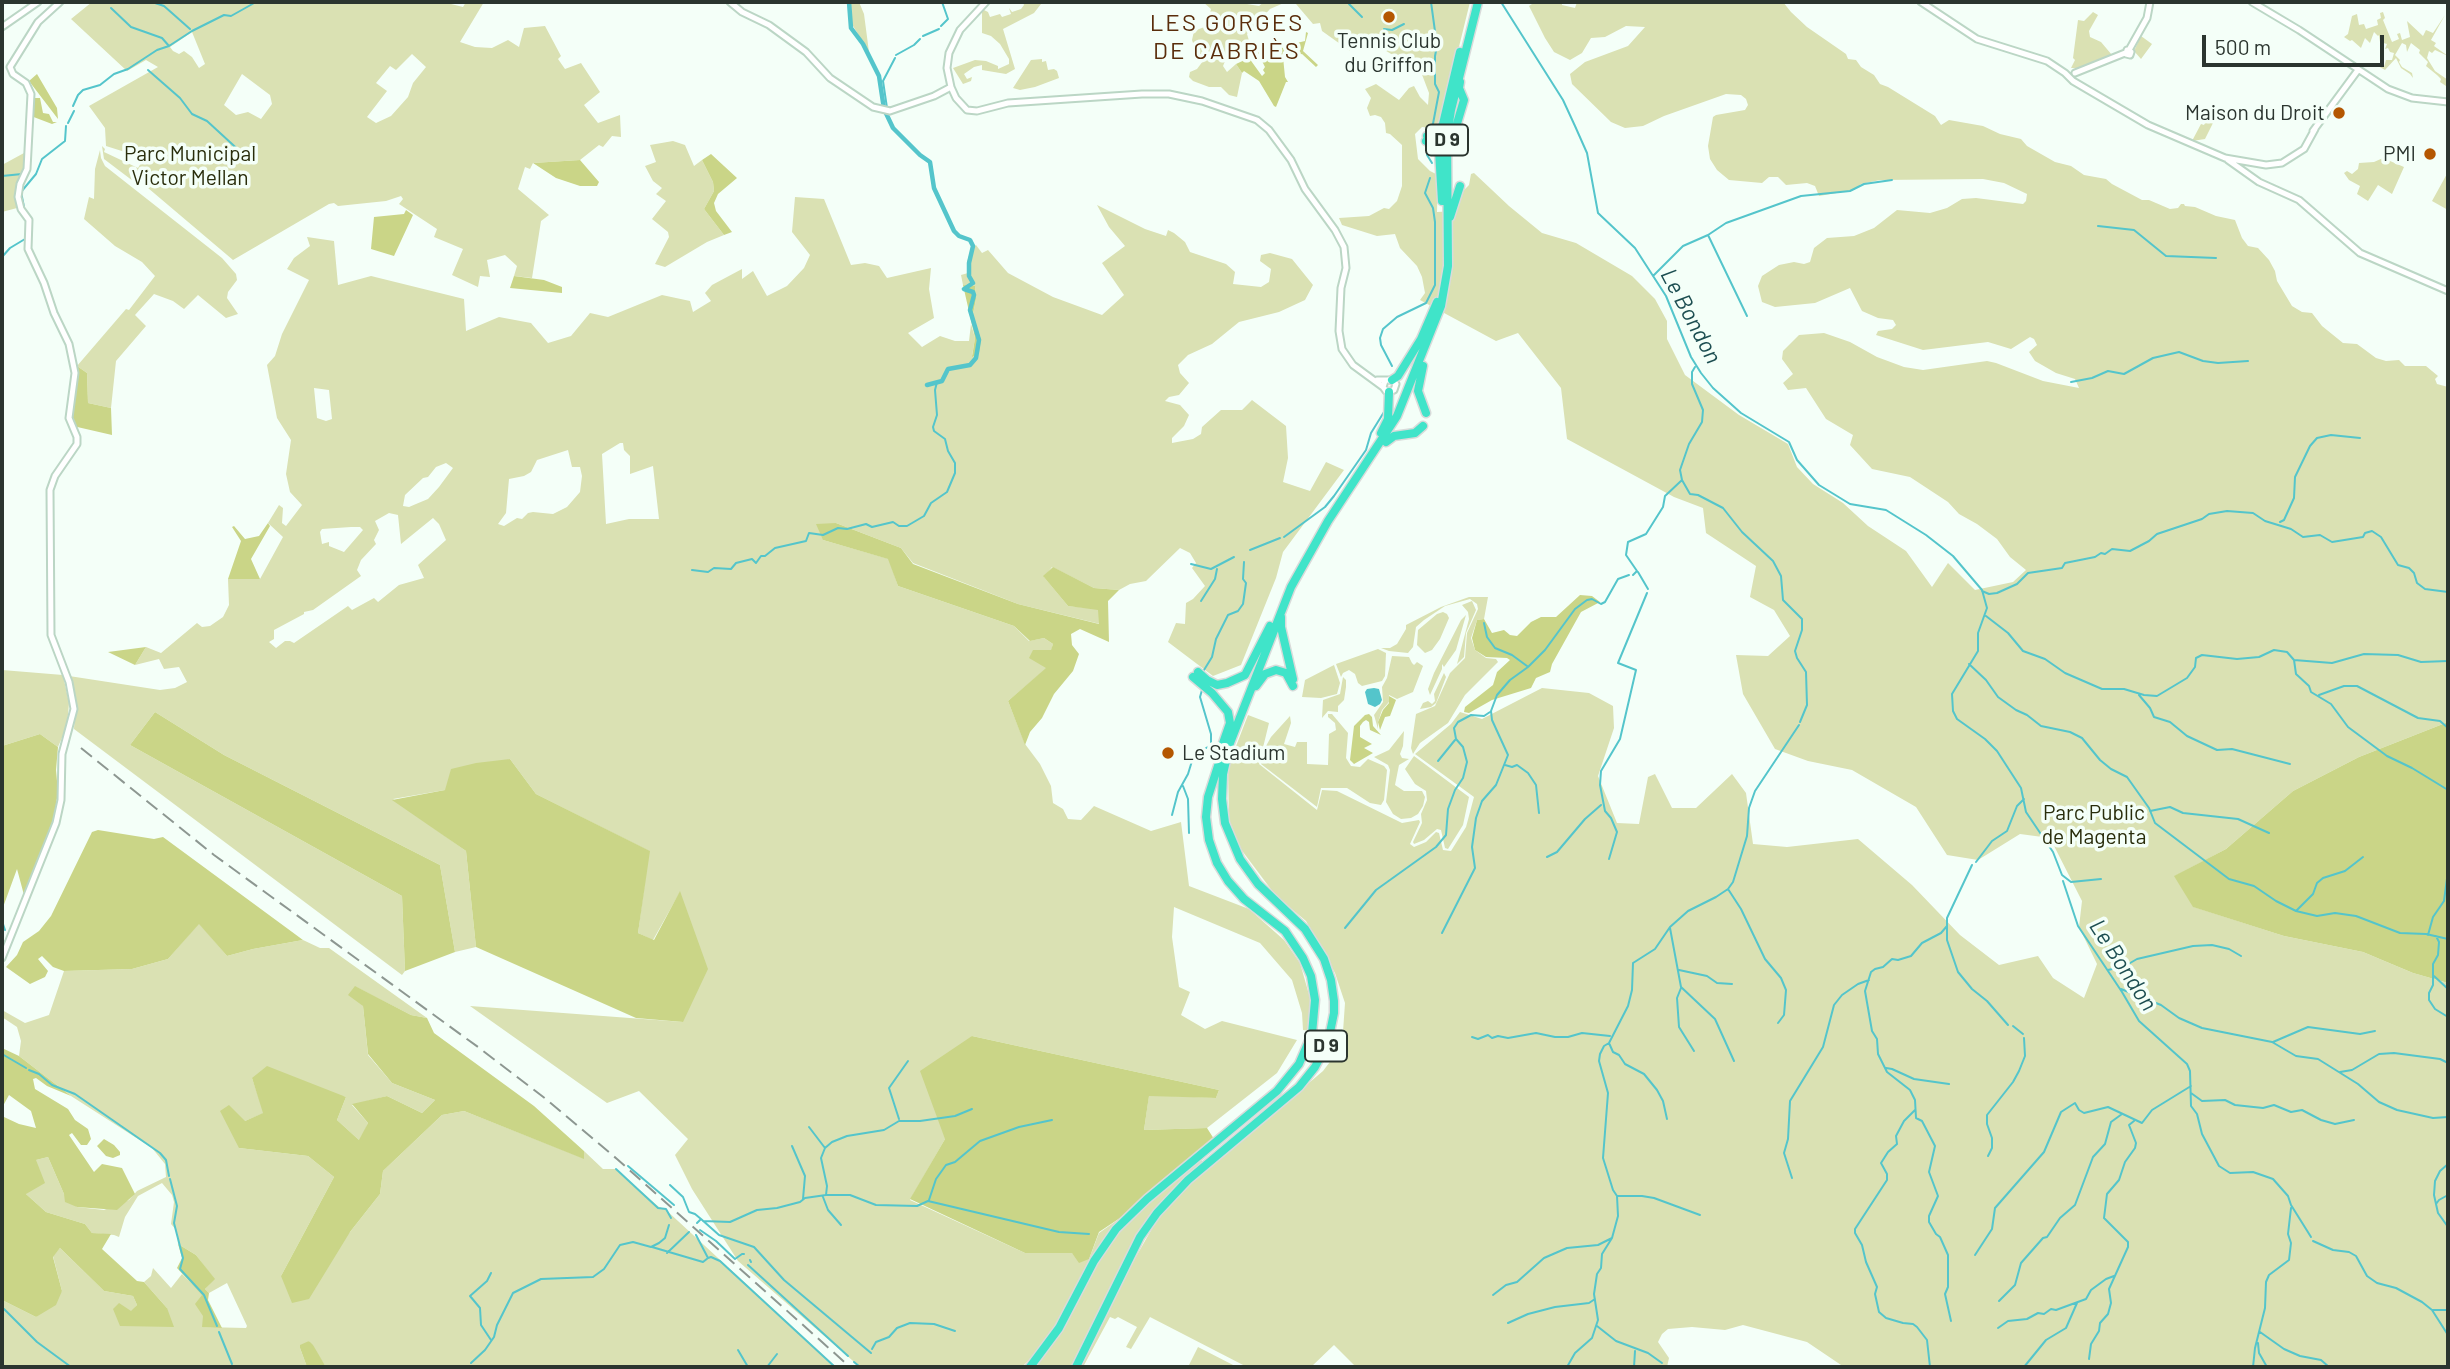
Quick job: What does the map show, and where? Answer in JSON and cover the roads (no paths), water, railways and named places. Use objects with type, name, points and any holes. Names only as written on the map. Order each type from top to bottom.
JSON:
[{"type":"highway","name":"D 9","points":[[1028,1367],[1050,1340],[1094,1261],[1116,1229],[1147,1199],[1277,1091],[1299,1064],[1312,1034],[1315,1000],[1306,964],[1284,931],[1235,890],[1217,863],[1206,824],[1209,789],[1287,586],[1304,553],[1396,410],[1435,311],[1441,285],[1444,135],[1448,106],[1475,2]]},
{"type":"highway","name":"D 9","points":[[1075,1367],[1140,1237],[1157,1213],[1188,1180],[1305,1081],[1319,1061],[1332,1027],[1333,991],[1322,954],[1305,929],[1252,876],[1233,846],[1225,823],[1222,799],[1225,762],[1281,610],[1305,559],[1397,416],[1444,296],[1448,255],[1447,135],[1475,2]]},
{"type":"highway","points":[[1456,127],[1464,102],[1465,93],[1459,86],[1469,28]]},
{"type":"highway","points":[[1442,201],[1439,151],[1427,139],[1438,132],[1443,124],[1469,28]]},
{"type":"highway","points":[[1448,255],[1452,207],[1460,186]]},
{"type":"highway","points":[[1359,468],[1387,422],[1387,385],[1399,374],[1421,339],[1441,285]]},
{"type":"highway","points":[[1426,413],[1419,396],[1418,383],[1444,296]]},
{"type":"highway","points":[[1352,486],[1389,439],[1413,433],[1423,426]]},
{"type":"highway","points":[[1225,762],[1260,679],[1268,672],[1280,670],[1288,675],[1293,686],[1280,621],[1305,559]]},
{"type":"highway","points":[[1209,789],[1230,719],[1227,710],[1196,675],[1217,685],[1245,675],[1273,620]]},
{"type":"street","points":[[2,27],[38,2]]},
{"type":"street","points":[[2,958],[59,810],[60,762],[74,705],[51,635],[50,490],[55,476],[77,444],[69,418],[75,373],[69,344],[29,253],[29,220],[19,204],[18,189],[27,169],[31,96],[26,83],[10,70],[11,63],[38,22],[60,2]]},
{"type":"street","points":[[730,2],[742,12],[769,25],[806,52],[833,80],[873,107],[887,111],[934,96],[951,87]]},
{"type":"street","points":[[986,2],[953,40],[947,68],[951,87],[962,106],[974,111],[1007,103],[1158,93],[1202,101],[1257,120],[1269,130],[1291,160],[1305,189],[1342,243],[1346,261],[1341,288],[1339,339],[1342,349],[1351,363],[1387,385]]},
{"type":"street","points":[[1921,2],[1977,39],[2034,55],[2074,77],[2086,89],[2156,129],[2239,164],[2245,173],[2299,201],[2360,253],[2448,291]]},
{"type":"street","points":[[2074,77],[2127,51],[2147,18],[2150,2]]},
{"type":"street","points":[[2252,2],[2403,96],[2448,102]]},
{"type":"street","points":[[2239,164],[2249,162],[2275,165],[2290,159],[2358,70]]},
{"type":"water","points":[[1379,689],[1382,700],[1375,707],[1368,704],[1365,692]]},
{"type":"waterway","points":[[152,2],[164,6],[190,29]]},
{"type":"waterway","points":[[73,106],[83,90],[100,85],[114,74],[128,69],[192,31],[224,15],[231,16],[256,2]]},
{"type":"waterway","points":[[849,2],[851,28],[863,44],[879,76],[884,109],[893,128],[930,162],[934,188],[954,231],[970,240],[973,246],[969,263],[969,276],[973,283],[964,289],[974,295],[970,310],[979,340],[976,358],[970,365],[948,369],[942,381],[927,385]]},
{"type":"waterway","points":[[941,26],[948,19],[942,2]]},
{"type":"waterway","points":[[1431,2],[1437,46],[1435,84],[1439,92],[1432,129]]},
{"type":"waterway","name":"Le Bondon","points":[[1501,2],[1563,100],[1575,126],[1587,153],[1598,213],[1635,248],[1666,296],[1691,357],[1713,388],[1741,413],[1789,442],[1797,460],[1819,485],[1850,504],[1886,510],[1926,535],[1953,556],[1982,590],[1987,608],[1978,633],[1978,651],[1952,694],[1953,711],[1957,719],[1997,751],[2021,788],[2026,812],[2053,852],[2062,875],[2071,882],[2101,879]]},
{"type":"waterway","points":[[1349,4],[1362,17]]},
{"type":"waterway","points":[[111,8],[131,27],[162,38],[169,46]]},
{"type":"waterway","points":[[1384,29],[1392,30],[1404,24]]},
{"type":"waterway","points":[[923,36],[939,29]]},
{"type":"waterway","points":[[896,55],[920,39]]},
{"type":"waterway","points":[[887,108],[883,81],[895,58]]},
{"type":"waterway","points":[[148,70],[180,98],[192,114],[207,121],[244,155],[256,161]]},
{"type":"waterway","points":[[68,123],[74,111]]},
{"type":"waterway","points":[[24,207],[21,192],[36,174],[42,159],[65,141],[66,126]]},
{"type":"waterway","points":[[1429,145],[1427,155],[1432,163]]},
{"type":"waterway","points":[[2,176],[22,174]]},
{"type":"waterway","points":[[1392,366],[1381,345],[1383,329],[1397,317],[1426,303],[1435,285],[1435,222],[1433,208],[1425,193],[1430,178]]},
{"type":"waterway","points":[[1653,276],[1683,246],[1726,223],[1801,196],[1850,191],[1864,184],[1892,180]]},
{"type":"waterway","points":[[2098,226],[2134,230],[2166,256],[2216,258]]},
{"type":"waterway","points":[[1708,235],[1747,316]]},
{"type":"waterway","points":[[2,257],[10,248],[25,239]]},
{"type":"waterway","points":[[2071,382],[2092,378],[2108,371],[2124,374],[2153,358],[2179,352],[2203,361],[2218,363],[2248,361]]},
{"type":"waterway","points":[[1633,575],[1637,571],[1626,555],[1628,542],[1646,534],[1663,507],[1665,496],[1682,480],[1680,470],[1689,444],[1702,422],[1703,410],[1692,384],[1695,367]]},
{"type":"waterway","points":[[692,570],[708,572],[714,568],[731,569],[736,563],[752,559],[756,563],[761,556],[775,548],[806,541],[809,533],[823,535],[838,528],[847,529],[866,524],[872,527],[893,522],[899,526],[907,526],[924,516],[931,503],[947,492],[955,473],[955,463],[945,439],[934,431],[933,427],[937,415],[937,382]]},
{"type":"waterway","points":[[1284,537],[1325,507],[1334,496],[1366,450],[1371,433],[1384,412]]},
{"type":"waterway","points":[[2280,522],[2284,520],[2294,498],[2295,477],[2310,446],[2317,438],[2331,435],[2360,438]]},
{"type":"waterway","points":[[1682,480],[1690,494],[1698,495],[1723,508],[1742,532],[1773,561],[1781,576],[1783,600],[1802,619],[1802,630],[1795,651],[1806,672],[1807,705],[1800,722]]},
{"type":"waterway","points":[[1982,591],[1997,593],[2017,584],[2028,573],[2062,568],[2065,563],[2095,557],[2112,549],[2130,551],[2157,534],[2202,519],[2209,514],[2227,511],[2253,513],[2303,537],[2320,535],[2332,542],[2363,537],[2365,533],[2372,531],[2381,537],[2398,565],[2409,568],[2414,573],[2417,583],[2425,589],[2448,592]]},
{"type":"waterway","points":[[1250,550],[1280,538]]},
{"type":"waterway","points":[[1191,564],[1211,569],[1234,557]]},
{"type":"waterway","points":[[1204,670],[1212,657],[1216,639],[1228,615],[1238,611],[1243,604],[1246,583],[1243,579],[1244,562]]},
{"type":"waterway","points":[[1201,601],[1215,579],[1217,569]]},
{"type":"waterway","points":[[1638,572],[1648,589]]},
{"type":"waterway","points":[[1442,933],[1475,868],[1472,847],[1476,818],[1482,801],[1496,785],[1508,755],[1492,720],[1491,711],[1497,695],[1545,650],[1575,609],[1587,600],[1592,599],[1601,604],[1605,602],[1618,579],[1629,575]]},
{"type":"waterway","points":[[1609,859],[1617,832],[1605,811],[1600,785],[1601,771],[1620,739],[1636,670],[1618,663],[1647,593]]},
{"type":"waterway","points":[[1986,616],[2008,633],[2023,651],[2045,659],[2065,673],[2102,689],[2124,689],[2144,695],[2157,696],[2187,678],[2195,667],[2196,658],[2202,655],[2237,659],[2259,657],[2274,650],[2287,652],[2294,660],[2296,674],[2309,686],[2311,692],[2331,704],[2348,727],[2387,756],[2448,790]]},
{"type":"waterway","points":[[1484,623],[1487,637],[1495,648],[1512,655],[1527,666]]},
{"type":"waterway","points":[[2294,660],[2332,663],[2364,654],[2398,655],[2421,662],[2448,661]]},
{"type":"waterway","points":[[1969,664],[1986,680],[1998,697],[2016,710],[2041,726],[2070,732],[2082,738],[2100,760],[2127,777],[2149,808],[2155,823],[2229,879],[2254,886],[2296,911],[2317,916],[2335,913],[2356,916],[2400,933],[2426,934],[2448,939]]},
{"type":"waterway","points":[[2319,695],[2344,686],[2357,686],[2418,718],[2440,721],[2448,728]]},
{"type":"waterway","points":[[1172,815],[1178,792],[1192,761],[1198,753],[1211,745],[1211,734],[1200,697],[1202,690]]},
{"type":"waterway","points":[[2139,695],[2154,717],[2170,722],[2187,736],[2217,750],[2232,749],[2290,764]]},
{"type":"waterway","points":[[1345,928],[1376,890],[1436,847],[1446,835],[1448,809],[1463,778],[1467,762],[1454,728],[1458,722],[1471,715],[1484,716],[1490,712]]},
{"type":"waterway","points":[[1567,1367],[1575,1353],[1592,1338],[1598,1320],[1594,1294],[1597,1274],[1601,1268],[1602,1254],[1612,1238],[1618,1216],[1617,1196],[1603,1158],[1608,1093],[1599,1061],[1600,1054],[1609,1043],[1628,1006],[1632,990],[1633,963],[1655,949],[1670,927],[1688,911],[1716,897],[1733,882],[1747,836],[1749,808],[1755,791],[1799,725]]},
{"type":"waterway","points":[[1438,761],[1455,740]]},
{"type":"waterway","points":[[1505,765],[1517,765],[1528,773],[1536,785],[1539,813]]},
{"type":"waterway","points":[[1183,786],[1188,799],[1189,833]]},
{"type":"waterway","points":[[1976,862],[1992,841],[2007,831],[2017,806],[2024,799]]},
{"type":"waterway","points":[[1547,857],[1557,852],[1585,819],[1601,805]]},
{"type":"waterway","points":[[2150,811],[2170,807],[2183,813],[2238,819],[2269,833]]},
{"type":"waterway","points":[[2296,911],[2313,894],[2317,883],[2323,878],[2345,871],[2363,857]]},
{"type":"waterway","points":[[1972,865],[1947,918],[1947,940],[1958,972],[2008,1025]]},
{"type":"waterway","points":[[2428,935],[2433,917],[2444,901],[2448,871]]},
{"type":"waterway","name":"Le Bondon","points":[[2063,881],[2078,926],[2139,1021],[2187,1064],[2190,1071],[2191,1106],[2219,1166],[2230,1173],[2253,1172],[2273,1179],[2288,1196],[2311,1237]]},
{"type":"waterway","points":[[1728,889],[1741,909],[1765,959],[1781,978],[1786,990],[1784,1015],[1778,1023]]},
{"type":"waterway","points":[[2,921],[5,930]]},
{"type":"waterway","points":[[1947,926],[1941,933],[1922,943],[1911,956],[1892,959],[1871,972],[1865,991],[1878,1054],[1887,1072],[1910,1090],[1915,1100],[1916,1118],[1922,1121],[1935,1146],[1929,1172],[1938,1196],[1929,1222],[1948,1255],[1948,1287],[1945,1294],[1951,1321]]},
{"type":"waterway","points":[[1670,928],[1681,987],[1715,1019],[1734,1061]]},
{"type":"waterway","points":[[2436,936],[2439,942],[2438,955],[2433,964],[2433,985],[2429,1000],[2435,1009],[2448,1017]]},
{"type":"waterway","points":[[2,949],[6,940]]},
{"type":"waterway","points":[[2108,970],[2125,966],[2137,959],[2193,946],[2212,945],[2229,949],[2241,956]]},
{"type":"waterway","points":[[1679,970],[1707,976],[1717,983],[1732,984]]},
{"type":"waterway","points":[[2434,976],[2448,989]]},
{"type":"waterway","points":[[1792,1178],[1784,1153],[1788,1139],[1790,1101],[1823,1047],[1834,1005],[1842,995],[1869,980]]},
{"type":"waterway","points":[[1681,988],[1677,998],[1679,1027],[1694,1051]]},
{"type":"waterway","points":[[2121,989],[2161,1005],[2179,1018],[2202,1028],[2272,1042],[2296,1056],[2318,1059],[2358,1084],[2379,1102],[2397,1110],[2433,1118],[2448,1117]]},
{"type":"waterway","points":[[2013,1026],[2023,1034]]},
{"type":"waterway","points":[[2273,1042],[2308,1027],[2360,1034],[2375,1031]]},
{"type":"waterway","points":[[1472,1037],[1478,1039],[1488,1035],[1492,1038],[1508,1038],[1536,1033],[1555,1037],[1582,1033],[1610,1036]]},
{"type":"waterway","points":[[1988,1156],[1992,1148],[1992,1138],[1987,1115],[2019,1071],[2025,1056],[2024,1038]]},
{"type":"waterway","points":[[1609,1043],[1613,1052],[1619,1055],[1625,1064],[1644,1074],[1657,1090],[1667,1119]]},
{"type":"waterway","points":[[2340,1072],[2352,1070],[2379,1054],[2394,1053],[2440,1059],[2448,1063]]},
{"type":"waterway","points":[[2,1054],[26,1068]]},
{"type":"waterway","points":[[899,1119],[889,1088],[908,1061]]},
{"type":"waterway","points":[[1886,1068],[1914,1079],[1949,1084]]},
{"type":"waterway","points":[[29,1070],[39,1074],[52,1085],[75,1094],[160,1153],[166,1160],[169,1176]]},
{"type":"waterway","points":[[1975,1255],[1992,1229],[1995,1208],[2044,1152],[2061,1112],[2075,1103],[2084,1113],[2108,1107],[2142,1123],[2152,1110],[2191,1086]]},
{"type":"waterway","points":[[2191,1093],[2202,1101],[2225,1100],[2235,1105],[2263,1108],[2274,1105],[2291,1112],[2302,1110],[2335,1124],[2354,1120]]},
{"type":"waterway","points":[[703,1221],[730,1222],[757,1210],[777,1208],[805,1198],[826,1195],[827,1186],[821,1158],[825,1148],[832,1142],[847,1136],[884,1130],[899,1121],[955,1116],[972,1109]]},
{"type":"waterway","points":[[1915,1110],[1904,1121],[1896,1136],[1897,1144],[1881,1163],[1887,1180],[1855,1233],[1877,1287],[1875,1294],[1879,1312],[1886,1318],[1917,1327],[1927,1340],[1930,1367]]},
{"type":"waterway","points":[[1999,1301],[2015,1285],[2021,1263],[2043,1238],[2047,1237],[2060,1218],[2075,1205],[2093,1157],[2105,1144],[2111,1122],[2122,1114]]},
{"type":"waterway","points":[[929,1200],[936,1179],[946,1165],[955,1162],[980,1141],[1019,1127],[1052,1120]]},
{"type":"waterway","points":[[2089,1359],[2091,1344],[2099,1331],[2100,1323],[2108,1314],[2111,1303],[2109,1289],[2128,1247],[2128,1242],[2104,1218],[2107,1194],[2119,1180],[2125,1162],[2135,1148],[2136,1143],[2129,1125],[2134,1121]]},
{"type":"waterway","points":[[809,1127],[825,1148]]},
{"type":"waterway","points":[[792,1146],[805,1176],[803,1199]]},
{"type":"waterway","points":[[2448,1164],[2440,1171],[2435,1181],[2434,1195],[2438,1213],[2448,1227]]},
{"type":"waterway","points":[[628,1166],[674,1205]]},
{"type":"waterway","points":[[616,1169],[658,1208],[666,1209],[671,1218]]},
{"type":"waterway","points":[[170,1179],[177,1206],[174,1223],[183,1258],[180,1269],[204,1295],[217,1326]]},
{"type":"waterway","points":[[670,1185],[683,1197],[689,1212],[701,1219]]},
{"type":"waterway","points":[[826,1195],[850,1195],[876,1205],[917,1206],[928,1201],[1059,1232],[1089,1234]]},
{"type":"waterway","points":[[2436,1204],[2448,1195]]},
{"type":"waterway","points":[[1618,1196],[1654,1198],[1700,1215]]},
{"type":"waterway","points":[[823,1197],[828,1210],[841,1225]]},
{"type":"waterway","points":[[2253,1367],[2265,1308],[2266,1282],[2269,1275],[2289,1260],[2291,1208]]},
{"type":"waterway","points":[[697,1223],[701,1219],[719,1235],[754,1247],[784,1280],[871,1353]]},
{"type":"waterway","points":[[471,1363],[494,1337],[513,1293],[541,1279],[593,1277],[604,1269],[620,1245],[633,1242],[651,1247],[665,1238],[669,1225]]},
{"type":"waterway","points":[[700,1230],[716,1241]]},
{"type":"waterway","points":[[667,1253],[689,1232]]},
{"type":"waterway","points":[[652,1247],[703,1262],[708,1258],[696,1235]]},
{"type":"waterway","points":[[1493,1295],[1506,1285],[1517,1282],[1544,1258],[1567,1248],[1598,1245],[1612,1238]]},
{"type":"waterway","points":[[716,1241],[735,1259],[744,1254]]},
{"type":"waterway","name":"Le Bondon","points":[[2313,1241],[2356,1256],[2367,1276],[2377,1283],[2396,1288],[2432,1310],[2448,1335]]},
{"type":"waterway","points":[[708,1258],[720,1261],[835,1367]]},
{"type":"waterway","points":[[748,1265],[848,1356]]},
{"type":"waterway","points":[[491,1273],[487,1281],[470,1296],[480,1308],[481,1325],[491,1340]]},
{"type":"waterway","points":[[1998,1328],[2008,1321],[2027,1319],[2038,1313],[2044,1314],[2051,1309],[2056,1310],[2086,1299],[2091,1290],[2114,1276]]},
{"type":"waterway","points":[[1508,1323],[1528,1314],[1589,1303],[1595,1299]]},
{"type":"waterway","points":[[2024,1367],[2046,1340],[2066,1328],[2077,1303]]},
{"type":"waterway","points":[[4,1309],[37,1342],[71,1367]]},
{"type":"waterway","points":[[2432,1310],[2448,1310]]},
{"type":"waterway","points":[[872,1349],[876,1342],[910,1323],[934,1324],[955,1331]]},
{"type":"waterway","points":[[1597,1326],[1616,1341],[1648,1353],[1662,1363]]},
{"type":"waterway","points":[[219,1332],[232,1364]]},
{"type":"waterway","points":[[2260,1332],[2284,1349],[2300,1356],[2321,1360],[2329,1367]]},
{"type":"waterway","points":[[2258,1343],[2259,1353],[2267,1367]]},
{"type":"waterway","points":[[738,1350],[748,1367]]},
{"type":"waterway","points":[[1634,1367],[1635,1351]]},
{"type":"waterway","points":[[767,1367],[777,1354]]},
{"type":"waterway","points":[[854,1362],[860,1367]]},
{"type":"railway","points":[[81,748],[214,855],[546,1099],[850,1367]]},
{"type":"place","name":"Tennis Club du Griffon","points":[[1389,17]]},
{"type":"place","name":"Maison du Droit","points":[[2339,113]]},
{"type":"place","name":"PMI","points":[[2430,154]]},
{"type":"place","name":"Le Stadium","points":[[1168,753]]},
{"type":"district","name":"LES GORGES DE CABRIÈS","points":[[1227,37]]},
{"type":"park label","name":"Parc Municipal Victor Mellan","points":[[190,166]]},
{"type":"park label","name":"Parc Public de Magenta","points":[[2094,825]]}]
